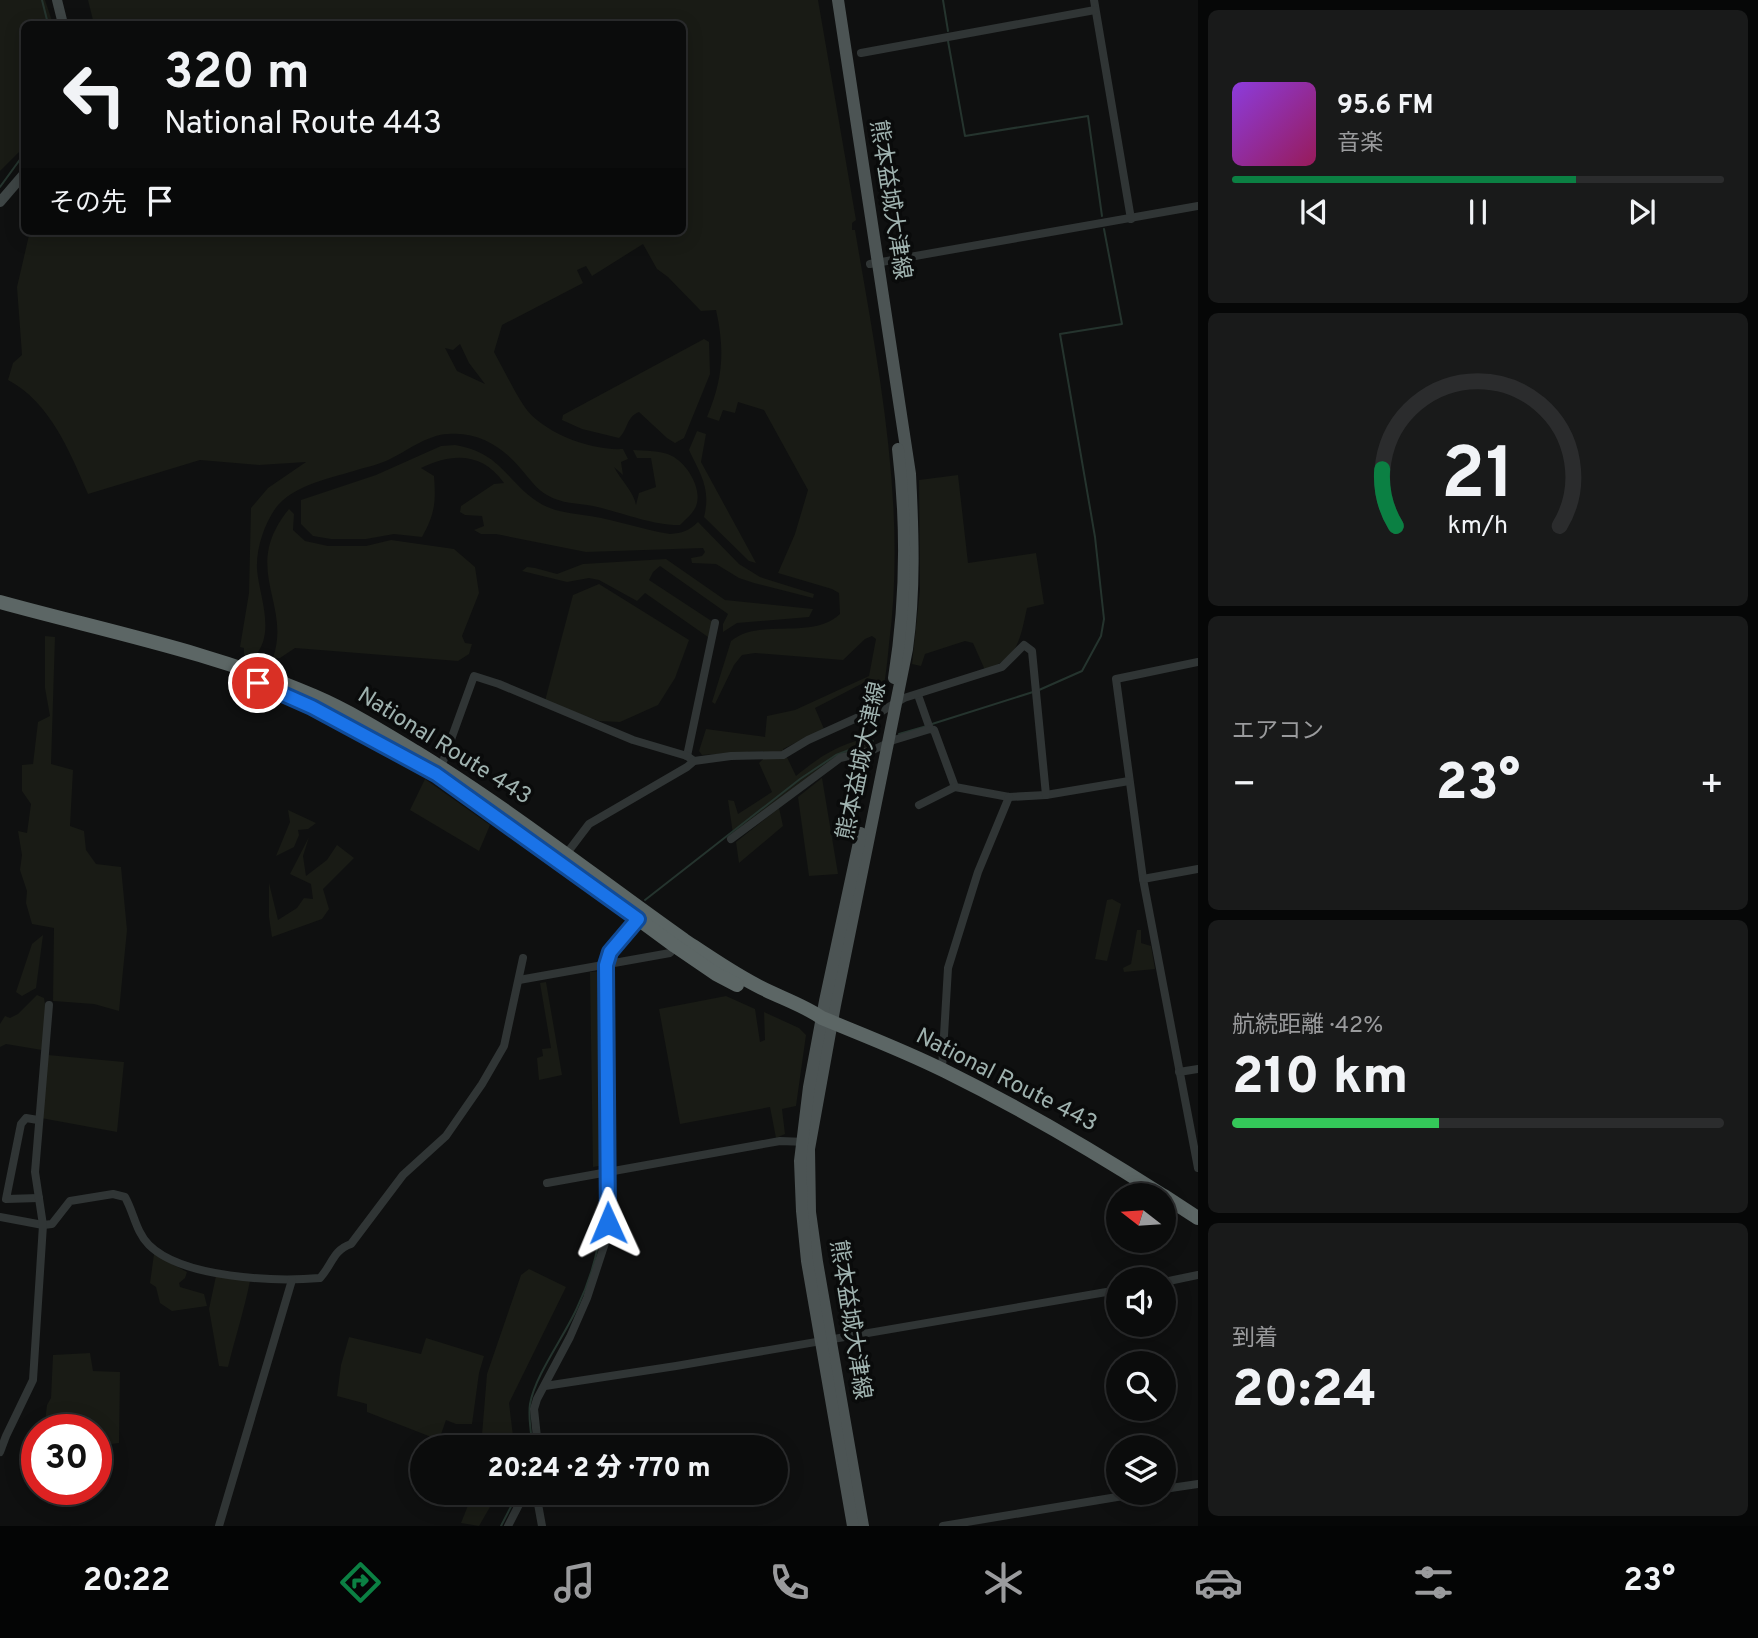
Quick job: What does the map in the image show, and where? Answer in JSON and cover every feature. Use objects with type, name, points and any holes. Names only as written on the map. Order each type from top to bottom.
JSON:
[{"type":"highway","name":"National Route 443","points":[[0,602],[169,646],[261,675],[316,697],[380,730],[723,966],[827,1020],[942,1069],[1101,1156],[1143,1183]]},
{"type":"highway","name":"National Route 443","points":[[0,611],[167,654],[258,683],[438,770]]},
{"type":"highway","name":"National Route 443","points":[[564,858],[638,919],[716,974],[806,1017],[827,1020]]},
{"type":"highway","name":"National Route 443","points":[[1176,1204],[1198,1218]]},
{"type":"main road","name":"熊本益城大津線","points":[[829,0],[874,263]]},
{"type":"main road","name":"熊本益城大津線","points":[[838,0],[901,477],[903,580],[893,704],[827,1020],[806,1142],[802,1211],[805,1249],[826,1339],[863,1526]]},
{"type":"main road","name":"熊本益城大津線","points":[[826,1339],[853,1526]]},
{"type":"street","points":[[57,0],[62,21]]},
{"type":"street","points":[[1094,0],[1131,219]]},
{"type":"street","points":[[861,53],[1095,10]]},
{"type":"street","points":[[0,202],[21,178]]},
{"type":"street","points":[[874,263],[1198,206]]},
{"type":"street","points":[[564,858],[589,824],[687,768],[715,623]]},
{"type":"street","points":[[438,770],[474,676],[633,740],[690,759],[783,754],[861,716],[1002,667],[1024,645],[1032,651],[1046,795]]},
{"type":"street","points":[[1198,662],[1116,679],[1143,879],[1198,1168]]},
{"type":"street","points":[[918,695],[955,787]]},
{"type":"street","points":[[731,839],[841,758],[883,745],[929,726]]},
{"type":"street","points":[[919,805],[955,787],[1009,797],[1046,795],[1129,781]]},
{"type":"street","points":[[942,1069],[948,968],[978,872],[1009,797]]},
{"type":"street","points":[[1143,879],[1198,869]]},
{"type":"street","points":[[537,1435],[534,1409],[537,1399],[582,1311],[604,1250],[608,1223],[603,1173],[603,966],[610,952],[638,919]]},
{"type":"street","points":[[519,980],[670,953],[675,946]]},
{"type":"street","points":[[0,1217],[43,1225],[52,1224],[70,1201],[113,1195],[125,1197],[141,1234],[161,1255],[177,1263],[249,1277],[292,1280],[320,1278],[328,1270],[334,1254],[351,1244],[403,1175],[446,1136],[504,1046],[523,958]]},
{"type":"street","points":[[0,1452],[5,1436],[33,1380],[43,1225],[35,1172],[49,1005]]},
{"type":"street","points":[[1179,1072],[1198,1069]]},
{"type":"street","points":[[38,1120],[26,1118],[21,1124],[6,1199],[39,1198]]},
{"type":"street","points":[[547,1183],[780,1141],[806,1142]]},
{"type":"street","points":[[1176,1280],[1198,1275]]},
{"type":"street","points":[[219,1526],[292,1280]]},
{"type":"street","points":[[545,1387],[676,1367],[1106,1292]]},
{"type":"street","points":[[1176,1487],[1198,1483]]},
{"type":"street","points":[[943,1526],[1106,1499]]},
{"type":"street","points":[[508,1526],[519,1505]]},
{"type":"street","points":[[538,1505],[542,1526]]},
{"type":"shaded area","points":[[0,0],[45,0],[52,21],[21,21],[21,150],[0,171]]},
{"type":"shaded area","points":[[88,0],[818,0],[856,220],[852,223],[852,230],[855,230],[881,384],[892,488],[894,592],[887,668],[879,707],[877,702],[881,689],[871,679],[815,708],[824,729],[783,749],[796,776],[822,757],[847,744],[869,737],[869,748],[838,756],[733,834],[728,800],[734,801],[738,814],[772,792],[759,763],[765,757],[763,751],[702,755],[699,751],[706,729],[765,737],[767,716],[795,710],[869,676],[876,639],[872,636],[865,639],[843,660],[755,653],[742,655],[734,665],[715,704],[712,702],[731,641],[756,630],[800,628],[828,622],[840,614],[839,593],[778,573],[795,534],[808,490],[764,410],[738,402],[735,413],[723,410],[719,421],[707,417],[721,364],[721,338],[716,310],[701,311],[657,269],[643,244],[592,276],[586,266],[577,270],[583,283],[502,325],[494,352],[532,416],[569,438],[597,447],[623,449],[628,459],[621,462],[623,475],[614,467],[633,495],[636,505],[639,493],[656,487],[651,458],[637,458],[633,450],[663,453],[677,459],[687,469],[697,489],[697,503],[690,515],[680,525],[670,525],[558,500],[540,490],[514,461],[489,442],[459,434],[432,437],[386,461],[326,479],[292,493],[275,509],[259,545],[257,569],[265,625],[261,646],[255,656],[244,655],[244,648],[240,647],[249,593],[251,508],[268,488],[306,462],[259,465],[200,460],[88,494],[66,445],[47,415],[23,389],[8,380],[13,363],[22,355],[17,287],[29,235],[686,235],[686,21],[93,21]],"holes":[[[460,344],[469,363],[485,384],[457,371],[445,348],[453,350]]]},
{"type":"shaded area","points":[[704,339],[709,342],[710,374],[684,438],[675,443],[639,412],[632,417],[619,438],[582,429],[562,420],[563,415]]},
{"type":"shaded area","points":[[697,431],[706,434],[701,462],[756,563],[749,561],[704,517],[705,490],[689,450]]},
{"type":"shaded area","points":[[455,445],[471,449],[495,462],[531,497],[555,510],[670,534],[692,528],[698,522],[739,564],[760,577],[814,594],[813,598],[739,578],[716,564],[692,563],[691,558],[702,556],[705,552],[703,548],[586,552],[496,534],[481,534],[474,530],[484,526],[482,516],[465,515],[460,512],[461,506],[494,484],[504,483],[486,465],[466,458],[444,460],[421,468],[434,476],[435,493],[434,508],[422,537],[394,534],[366,539],[331,539],[313,536],[301,524],[301,500],[376,475],[441,446]]},
{"type":"shaded area","points":[[958,475],[968,563],[1036,553],[1044,604],[1027,608],[1016,646],[1005,660],[985,670],[973,643],[965,641],[925,654],[921,666],[912,664],[920,590],[919,480]]},
{"type":"shaded area","points":[[289,509],[294,514],[293,530],[305,541],[328,546],[366,546],[391,540],[454,549],[475,567],[479,593],[462,636],[465,643],[472,644],[469,654],[458,661],[295,648],[280,658],[273,658],[277,620],[267,568],[268,550],[275,530]]},
{"type":"shaded area","points":[[666,559],[725,600],[813,609],[809,617],[737,623],[723,632],[723,624],[728,614],[660,566],[649,580],[713,622],[708,637],[645,593],[637,601],[599,580],[589,578],[567,582],[522,571],[527,567],[557,574],[583,564]]},
{"type":"shaded area","points":[[599,584],[689,640],[675,678],[658,705],[620,722],[599,721],[545,701],[573,595]]},
{"type":"shaded area","points":[[45,636],[55,637],[51,764],[73,770],[70,826],[84,831],[86,850],[96,864],[121,867],[127,930],[119,1011],[94,1004],[53,1001],[54,928],[32,924],[26,903],[27,891],[20,870],[22,855],[18,831],[27,833],[31,804],[22,791],[22,765],[33,764],[38,722],[50,716],[45,688]]},
{"type":"shaded area","points":[[822,778],[838,874],[809,876],[798,797]]},
{"type":"shaded area","points":[[425,779],[490,825],[479,851],[410,810]]},
{"type":"shaded area","points":[[779,808],[783,826],[739,863],[736,842]]},
{"type":"shaded area","points":[[288,810],[316,823],[308,829],[298,830],[299,835],[294,847],[276,856],[290,822]]},
{"type":"shaded area","points":[[309,837],[303,856],[306,876],[327,860],[337,845],[354,858],[323,889],[329,909],[322,919],[272,937],[269,883],[278,920],[297,908],[304,898],[313,899],[311,884],[290,874]]},
{"type":"shaded area","points":[[1112,899],[1121,904],[1107,961],[1095,959],[1107,900]]},
{"type":"shaded area","points":[[1137,930],[1141,930],[1141,943],[1151,946],[1155,969],[1124,972],[1123,968],[1131,964]]},
{"type":"shaded area","points":[[43,935],[36,988],[22,996],[16,992],[32,944]]},
{"type":"shaded area","points":[[603,971],[604,1165],[593,1167],[590,972]]},
{"type":"shaded area","points":[[546,982],[562,1075],[539,1080],[537,1058],[543,1056],[542,1049],[551,1048],[540,983]]},
{"type":"shaded area","points":[[37,995],[44,998],[46,1010],[42,1050],[6,1044],[0,1047],[0,1024],[5,1016],[10,1018],[18,1014]]},
{"type":"shaded area","points":[[726,996],[755,1009],[760,1042],[765,1040],[764,1012],[799,1028],[806,1035],[796,1106],[782,1109],[785,1134],[776,1138],[770,1107],[680,1124],[659,1009]]},
{"type":"shaded area","points":[[48,1055],[124,1062],[117,1132],[41,1118]]},
{"type":"shaded area","points":[[154,1254],[187,1272],[179,1283],[180,1287],[204,1294],[207,1306],[172,1311],[160,1303],[156,1287],[150,1283]]},
{"type":"shaded area","points":[[529,1269],[566,1287],[509,1403],[513,1435],[482,1435],[487,1374],[521,1275]]},
{"type":"shaded area","points":[[216,1276],[250,1281],[228,1367],[219,1366],[209,1309]]},
{"type":"shaded area","points":[[349,1337],[421,1354],[426,1338],[484,1356],[472,1424],[456,1424],[446,1420],[441,1435],[426,1435],[367,1412],[367,1404],[337,1396],[341,1365]]},
{"type":"shaded area","points":[[90,1353],[93,1371],[120,1372],[119,1443],[112,1444],[112,1414],[46,1414],[51,1398],[53,1355]]},
{"type":"shaded area","points":[[468,1505],[491,1505],[479,1526],[461,1523]]},
{"type":"waterway","points":[[42,0],[47,21]]},
{"type":"waterway","points":[[943,0],[948,31]]},
{"type":"waterway","points":[[948,41],[965,136],[1088,116],[1102,216]]},
{"type":"waterway","points":[[0,187],[21,158]]},
{"type":"waterway","points":[[1039,690],[1082,671],[1101,636],[1104,619],[1095,537],[1060,334],[1122,324],[1104,229]]},
{"type":"waterway","points":[[932,724],[1033,692]]},
{"type":"waterway","points":[[899,734],[927,726]]},
{"type":"waterway","points":[[645,900],[800,779],[836,755],[873,741]]},
{"type":"waterway","points":[[602,962],[609,944],[624,925]]},
{"type":"waterway","points":[[601,968],[602,1169]]},
{"type":"waterway","points":[[532,1435],[530,1404],[533,1393],[584,1292],[595,1260],[601,1229],[602,1178]]},
{"type":"waterway","points":[[501,1526],[512,1505]]},
{"type":"route","points":[[258,683],[374,738],[436,774],[508,823],[638,919],[610,952],[606,965],[608,1223]]}]
